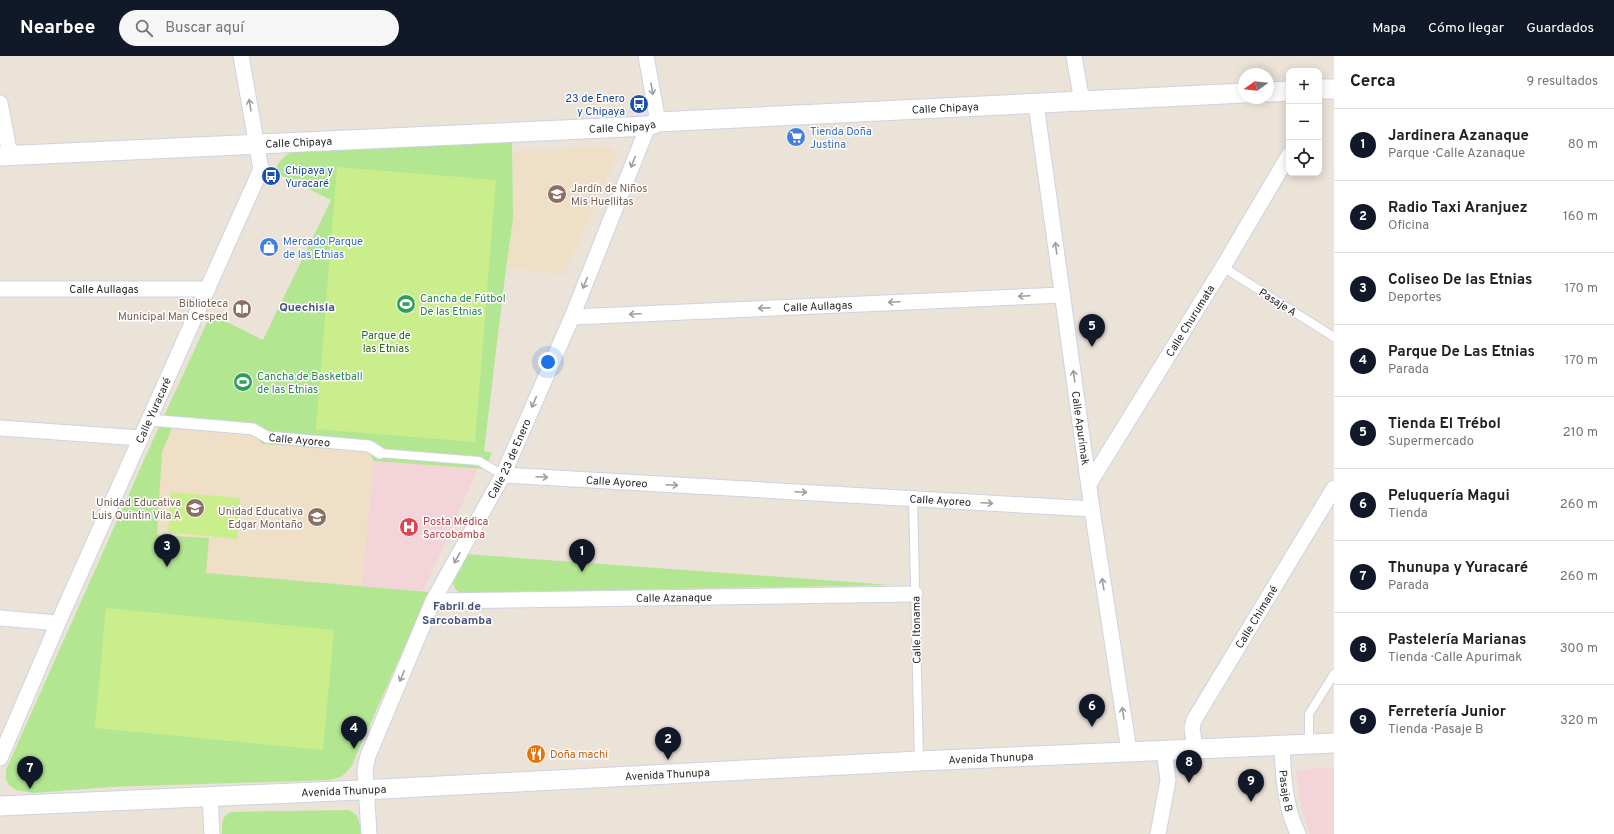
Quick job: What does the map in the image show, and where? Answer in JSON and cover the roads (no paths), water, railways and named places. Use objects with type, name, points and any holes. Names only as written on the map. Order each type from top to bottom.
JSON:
[{"type":"street","name":"Calle Yuracaré","points":[[0,758],[58,623],[261,169],[241,56]]},
{"type":"street","points":[[646,56],[653,124]]},
{"type":"street","points":[[1074,56],[1082,102]]},
{"type":"street","points":[[1322,90],[1334,89]]},
{"type":"street","points":[[1274,92],[1286,91]]},
{"type":"street","name":"Calle Chipaya","points":[[5,155],[653,124],[1238,93]]},
{"type":"street","points":[[0,103],[5,155]]},
{"type":"street","name":"Calle Apurimak","points":[[1036,104],[1092,509],[1129,751]]},
{"type":"street","name":"Calle 23 de Enero","points":[[369,834],[365,769],[368,756],[433,601],[503,475],[572,317],[653,124]]},
{"type":"street","name":"Calle Churumata","points":[[1089,484],[1223,268],[1286,160]]},
{"type":"street","name":"Calle Aullagas","points":[[0,289],[208,289]]},
{"type":"street","name":"Calle Aullagas","points":[[572,317],[1063,294]]},
{"type":"street","name":"Calle Ayoreo","points":[[150,420],[253,429],[267,437],[369,446],[380,453]]},
{"type":"street","points":[[0,428],[141,438]]},
{"type":"street","name":"Calle Ayoreo","points":[[503,475],[1092,509]]},
{"type":"street","name":"Calle Chimané","points":[[1195,749],[1192,728],[1194,720],[1334,488]]},
{"type":"street","name":"Calle Azanaque","points":[[433,601],[915,594]]},
{"type":"street","points":[[0,618],[58,623]]},
{"type":"street","name":"Avenida Thunupa","points":[[0,806],[366,790],[1129,751],[1334,743]]},
{"type":"street","name":"Pasaje B","points":[[1282,746],[1283,772],[1287,798],[1293,823],[1298,834]]},
{"type":"street","points":[[1158,834],[1168,780],[1164,750]]},
{"type":"street","points":[[210,796],[212,834]]},
{"type":"lane","name":"Pasaje A","points":[[1223,268],[1334,337]]},
{"type":"lane","name":"Calle Ayoreo","points":[[380,453],[479,461],[503,475]]},
{"type":"lane","name":"Calle Itonama","points":[[913,498],[919,761]]},
{"type":"lane","points":[[1310,744],[1309,714],[1334,674]]},
{"type":"place","name":"23 de Enero y Chipaya","points":[[639,104]]},
{"type":"place","name":"Tienda Doña Justina","points":[[796,137]]},
{"type":"place","name":"Chipaya y Yuracaré","points":[[271,176]]},
{"type":"place","name":"Jardín de Niños Mis Huellitas","points":[[557,194]]},
{"type":"place","name":"Mercado Parque de las Etnias","points":[[269,247]]},
{"type":"place","name":"Cancha de Fútbol De las Etnias","points":[[406,304]]},
{"type":"place","name":"Biblioteca Municipal Man Cesped","points":[[242,309]]},
{"type":"place","name":"Tienda El Trébol","points":[[1092,347]]},
{"type":"place","name":"Cancha de Basketball de las Etnias","points":[[243,382]]},
{"type":"place","name":"Unidad Educativa Luis Quintin Vila A","points":[[195,508]]},
{"type":"place","name":"Unidad Educativa Edgar Montaño","points":[[317,517]]},
{"type":"place","name":"Posta Médica Sarcobamba","points":[[409,527]]},
{"type":"place","name":"Coliseo De las Etnias","points":[[167,567]]},
{"type":"place","name":"Jardinera Azanaque","points":[[582,572]]},
{"type":"place","name":"Peluquería Magui","points":[[1092,727]]},
{"type":"place","name":"Parque De Las Etnias","points":[[354,749]]},
{"type":"place","name":"Doña machi","points":[[536,754]]},
{"type":"place","name":"Radio Taxi Aranjuez","points":[[668,760]]},
{"type":"place","name":"Pastelería Marianas","points":[[1189,783]]},
{"type":"place","name":"Thunupa y Yuracaré","points":[[30,789]]},
{"type":"place","name":"Ferretería Junior","points":[[1251,802]]},
{"type":"district","name":"Quechisla","points":[[307,307]]},
{"type":"district","name":"Fabril de Sarcobamba","points":[[457,613]]},
{"type":"park label","name":"Parque de las Etnias","points":[[386,341]]}]
